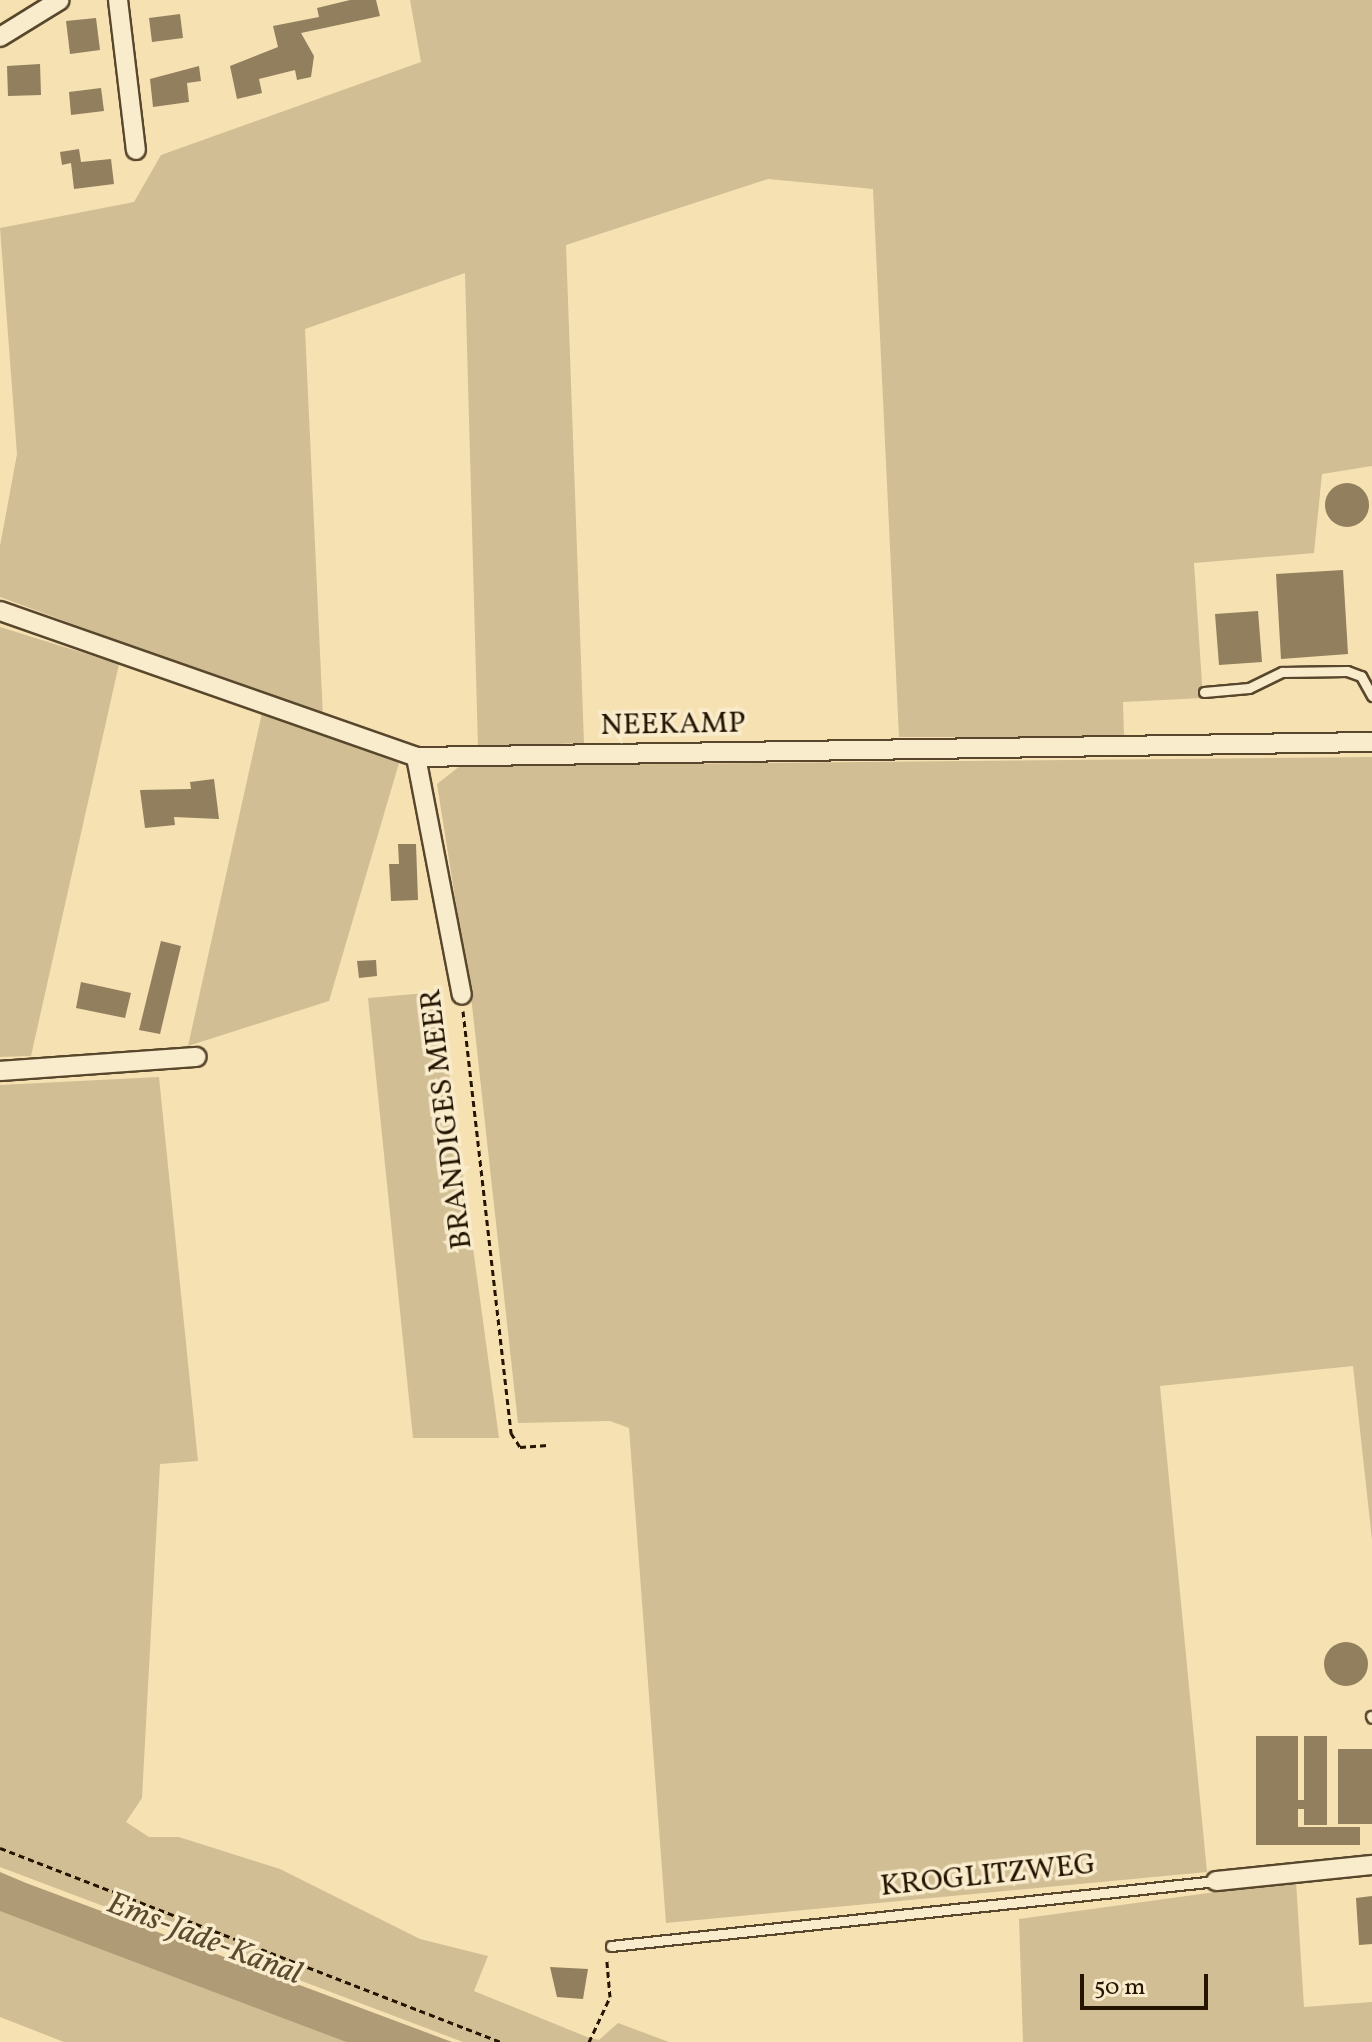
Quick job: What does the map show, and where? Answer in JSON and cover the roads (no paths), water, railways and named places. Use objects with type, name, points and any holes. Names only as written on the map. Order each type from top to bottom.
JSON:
[{"type":"street","points":[[0,37],[60,0]]},
{"type":"street","points":[[118,0],[136,150]]},
{"type":"street","name":"NEEKAMP","points":[[0,611],[416,757],[1372,742]]},
{"type":"street","name":"BRANDIGES MEER","points":[[416,757],[462,995]]},
{"type":"street","points":[[0,1071],[197,1057]]},
{"type":"street","name":"KROGLITZWEG","points":[[1216,1881],[1372,1865]]},
{"type":"lane","points":[[1204,692],[1249,688],[1282,672],[1347,671],[1361,676],[1372,696]]},
{"type":"lane","name":"KROGLITZWEG","points":[[611,1946],[1216,1881]]},
{"type":"water label","name":"Ems-Jade-Kanal","points":[[204,1940]]}]
